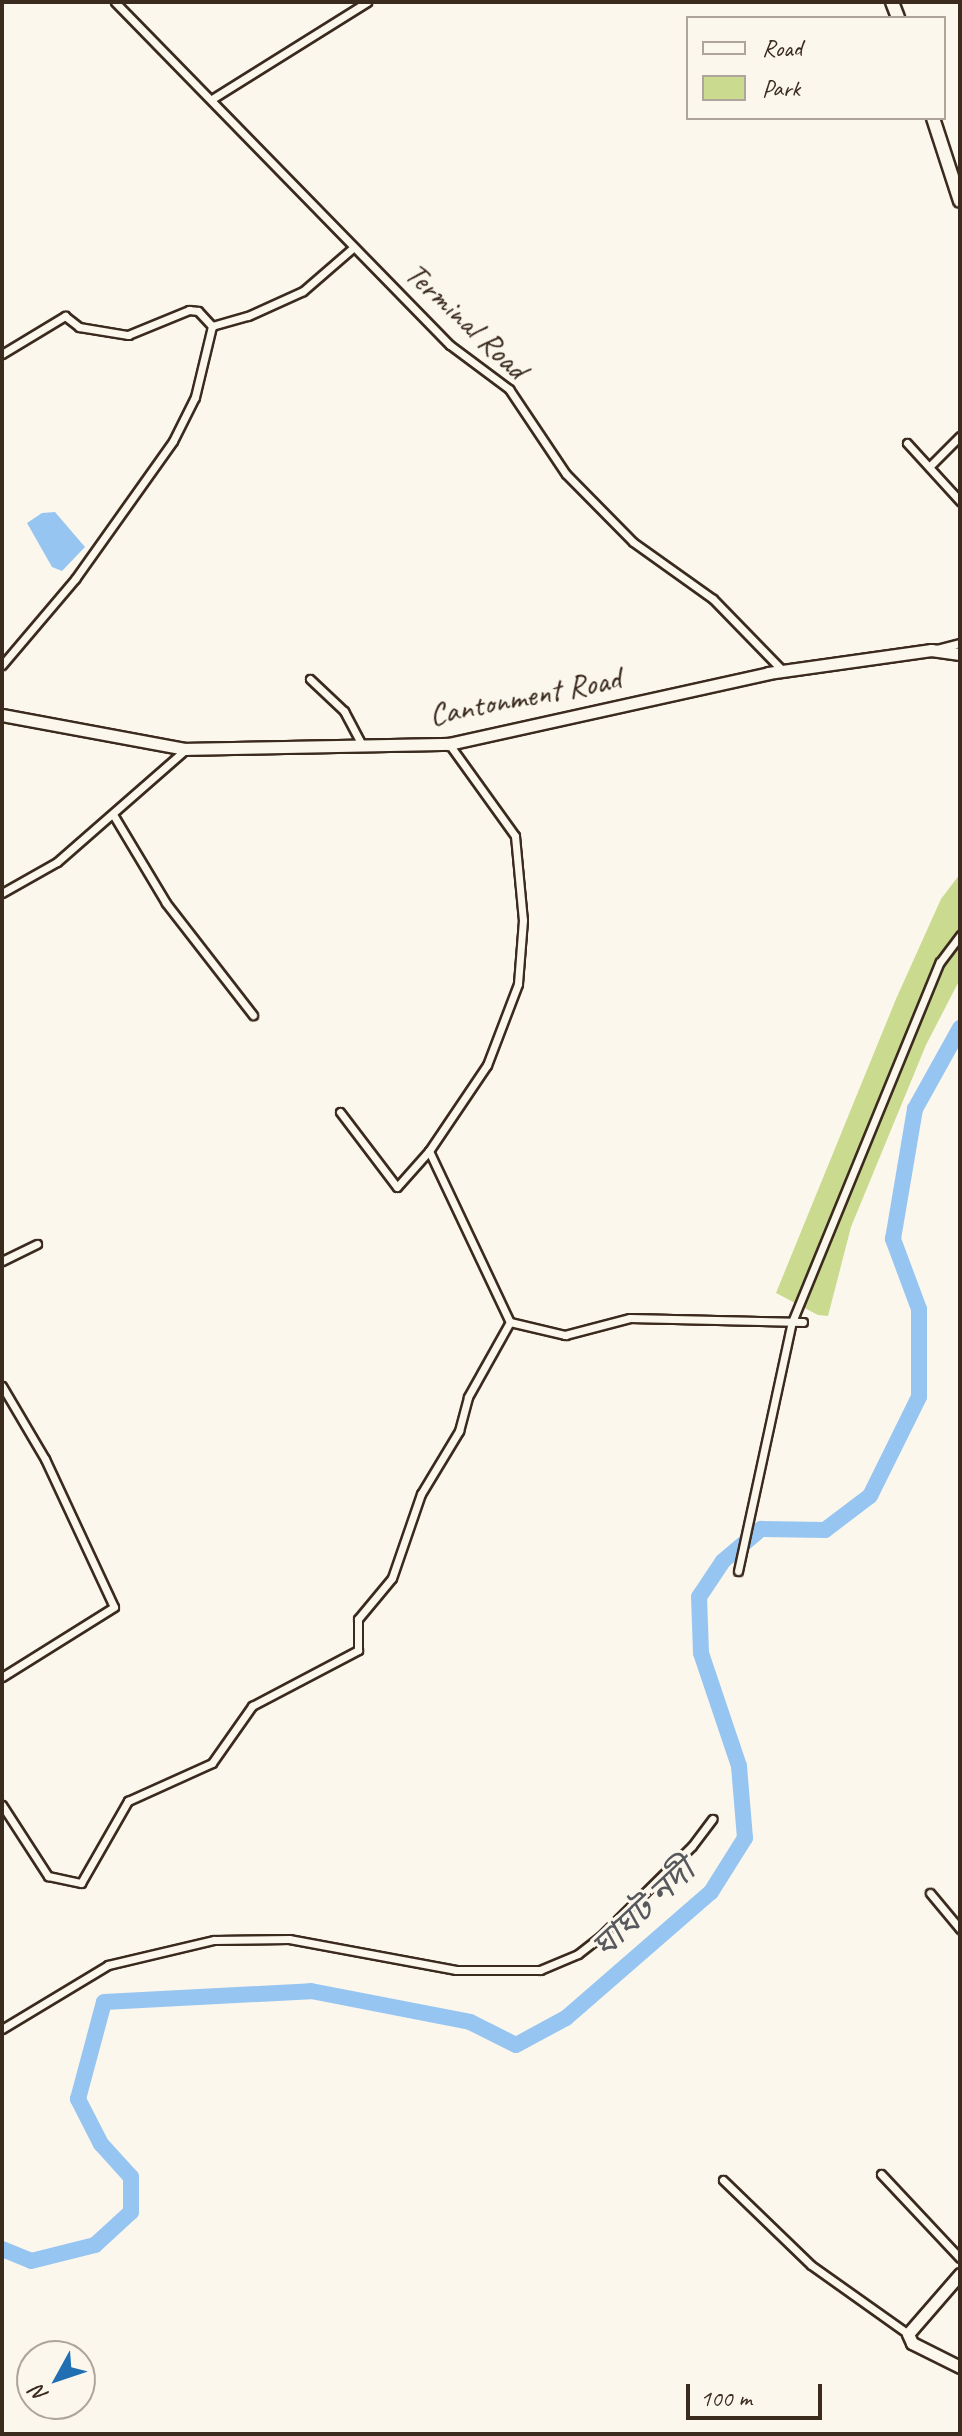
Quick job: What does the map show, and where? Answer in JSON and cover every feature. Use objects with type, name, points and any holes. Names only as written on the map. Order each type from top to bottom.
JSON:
[{"type":"main road","points":[[934,120],[960,201]]},
{"type":"street","name":"Terminal Road","points":[[115,2],[450,345],[509,389],[566,474],[633,542],[713,599],[784,671]]},
{"type":"street","points":[[212,99],[367,2]]},
{"type":"street","points":[[212,326],[287,301],[354,247]]},
{"type":"street","points":[[2,354],[65,316],[79,327],[112,334],[144,331],[189,310],[198,311],[212,326]]},
{"type":"street","points":[[2,665],[75,579],[173,441],[195,397],[212,326]]},
{"type":"street","points":[[930,466],[960,436]]},
{"type":"street","points":[[907,443],[960,501]]},
{"type":"street","points":[[931,650],[960,643]]},
{"type":"street","name":"Cantonment Road","points":[[2,715],[186,749],[361,743],[449,744],[784,671],[931,650],[960,654]]},
{"type":"street","points":[[310,679],[344,711],[361,743]]},
{"type":"street","points":[[340,1112],[397,1187],[429,1151],[487,1065],[518,984],[523,920],[515,836],[449,744]]},
{"type":"street","points":[[2,893],[57,862],[114,816],[186,749]]},
{"type":"street","points":[[114,816],[166,903],[253,1015]]},
{"type":"street","points":[[738,1571],[792,1322],[940,962],[960,935]]},
{"type":"street","points":[[429,1151],[510,1322]]},
{"type":"street","points":[[2,1261],[37,1244]]},
{"type":"street","points":[[510,1322],[565,1335],[630,1318],[803,1322]]},
{"type":"street","points":[[2,1805],[48,1876],[81,1883],[128,1801],[212,1763],[252,1706],[358,1650],[358,1619],[392,1578],[421,1494],[459,1431],[468,1397],[510,1322]]},
{"type":"street","points":[[2,1386],[45,1459],[114,1607],[2,1677]]},
{"type":"street","points":[[2,2029],[108,1965],[214,1940],[289,1939],[456,1970],[540,1970],[578,1954],[600,1937],[692,1846],[712,1819]]},
{"type":"street","points":[[930,1893],[960,1929]]},
{"type":"street","points":[[881,2174],[960,2258]]},
{"type":"street","points":[[723,2180],[811,2265],[908,2334],[912,2343],[960,2367]]},
{"type":"street","points":[[908,2334],[960,2274]]},
{"type":"green space","points":[[960,874],[960,979],[926,1045],[851,1227],[828,1316],[818,1315],[776,1293],[896,999],[941,899]]},
{"type":"water","points":[[55,512],[85,547],[62,571],[52,567],[27,523],[42,513]]},
{"type":"waterway","name":"ঘাঘট নদী","points":[[2,2249],[31,2261],[95,2245],[131,2212],[131,2177],[101,2144],[78,2099],[104,2002],[311,1991],[470,2022],[516,2045],[566,2018],[711,1892],[745,1838],[739,1766],[701,1653],[699,1597],[723,1561],[761,1529],[825,1530],[870,1496],[919,1397],[919,1309],[893,1239],[915,1109],[960,1028]]}]
